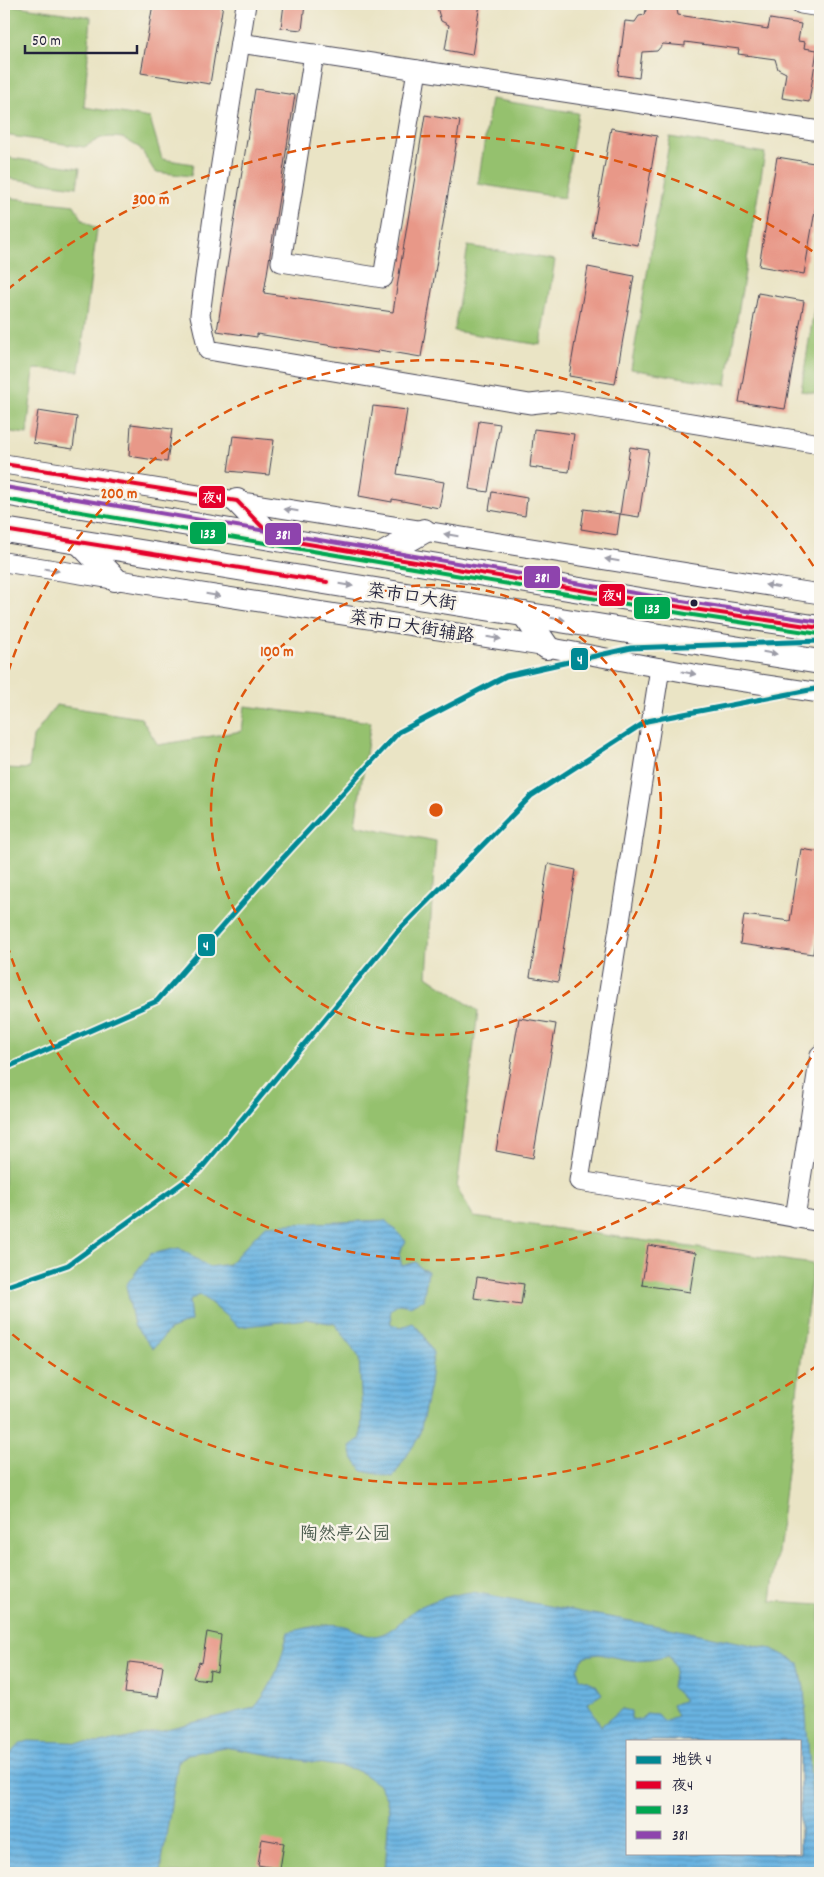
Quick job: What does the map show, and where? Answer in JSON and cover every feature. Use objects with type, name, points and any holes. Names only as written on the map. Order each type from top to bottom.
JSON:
[{"type":"main road","name":"菜市口大街","points":[[4,493],[687,608],[820,628]]},
{"type":"main road","points":[[237,501],[273,538]]},
{"type":"main road","name":"菜市口大街","points":[[4,530],[820,662]]},
{"type":"main road","points":[[380,556],[424,531]]},
{"type":"main road","points":[[79,542],[115,580]]},
{"type":"main road","points":[[524,614],[547,647]]},
{"type":"street","points":[[246,4],[214,202],[200,315],[208,350],[530,404],[557,401],[820,444]]},
{"type":"street","points":[[801,4],[820,7]]},
{"type":"street","points":[[240,43],[820,131]]},
{"type":"street","points":[[314,54],[281,262],[373,277],[383,278],[417,70]]},
{"type":"street","points":[[4,464],[820,594]]},
{"type":"street","name":"菜市口大街辅路","points":[[4,562],[547,647],[660,668],[820,693]]},
{"type":"street","points":[[660,668],[579,1181],[820,1222]]},
{"type":"street","points":[[795,1218],[820,1055]]},
{"type":"green space","points":[[4,4],[91,17],[84,107],[150,118],[162,159],[193,164],[191,176],[155,172],[140,148],[123,138],[101,138],[84,147],[4,135]]},
{"type":"green space","points":[[491,99],[578,113],[564,198],[478,184]]},
{"type":"green space","points":[[670,137],[765,153],[726,385],[631,369]]},
{"type":"green space","points":[[4,157],[80,168],[77,187],[4,178]]},
{"type":"green space","points":[[4,197],[74,205],[83,220],[97,229],[79,371],[34,369],[27,434],[4,431]]},
{"type":"green space","points":[[468,246],[555,260],[541,345],[454,331]]},
{"type":"green space","points":[[820,272],[820,394],[801,391]]},
{"type":"green space","name":"陶然亭公园","points":[[56,705],[141,718],[158,745],[242,731],[245,706],[371,722],[355,825],[436,841],[427,976],[478,1011],[457,1188],[474,1217],[813,1264],[771,1601],[820,1604],[820,1873],[4,1873],[4,768],[29,769],[33,737]]},
{"type":"water","points":[[385,1220],[406,1241],[399,1254],[402,1266],[416,1262],[421,1269],[428,1271],[423,1300],[410,1306],[399,1304],[390,1310],[391,1324],[401,1327],[413,1323],[423,1334],[433,1353],[430,1385],[419,1437],[393,1477],[362,1471],[352,1456],[350,1446],[361,1438],[362,1412],[359,1357],[335,1324],[306,1319],[239,1327],[200,1294],[189,1301],[191,1321],[169,1330],[153,1349],[134,1325],[126,1285],[150,1254],[179,1248],[209,1267],[229,1264],[266,1225]]},
{"type":"water","points":[[472,1592],[669,1628],[772,1649],[799,1663],[804,1688],[814,1826],[820,1836],[820,1873],[385,1873],[389,1810],[386,1798],[379,1785],[354,1769],[224,1747],[188,1754],[178,1762],[160,1873],[4,1873],[5,1765],[20,1744],[29,1741],[99,1743],[125,1739],[254,1708],[272,1682],[288,1632],[330,1624],[348,1627],[369,1636],[380,1635],[387,1632],[421,1606],[446,1597]],"holes":[[[599,1654],[626,1659],[649,1660],[669,1656],[675,1667],[672,1687],[684,1700],[672,1705],[677,1716],[663,1721],[657,1714],[646,1713],[642,1720],[631,1719],[631,1711],[622,1709],[601,1726],[588,1703],[602,1694],[596,1685],[580,1678],[577,1669],[585,1656]]]},
{"type":"building","points":[[153,4],[223,4],[210,84],[141,73]]},
{"type":"building","points":[[284,4],[305,4],[302,30],[281,28]]},
{"type":"building","points":[[436,4],[480,4],[472,55],[445,50],[449,25],[441,21]]},
{"type":"building","points":[[647,4],[676,4],[678,15],[768,29],[770,19],[801,24],[798,41],[805,42],[804,48],[817,50],[809,102],[782,98],[786,73],[778,69],[775,59],[738,54],[739,49],[685,42],[685,46],[663,44],[657,51],[642,52],[639,78],[618,75],[625,21],[635,22],[639,16],[645,15]]},
{"type":"building","points":[[255,89],[295,95],[264,293],[393,312],[425,115],[460,121],[421,357],[379,350],[378,353],[257,334],[257,337],[217,331]]},
{"type":"building","points":[[611,128],[657,136],[638,245],[592,237]]},
{"type":"building","points":[[777,157],[820,164],[820,182],[804,274],[759,266]]},
{"type":"building","points":[[588,267],[634,276],[615,384],[569,376]]},
{"type":"building","points":[[758,293],[804,301],[785,409],[739,402]]},
{"type":"building","points":[[373,406],[407,410],[397,474],[444,482],[439,508],[392,499],[392,502],[359,496]]},
{"type":"building","points":[[38,411],[77,417],[73,449],[33,443]]},
{"type":"building","points":[[479,421],[500,424],[488,492],[469,489]]},
{"type":"building","points":[[131,424],[172,429],[167,462],[129,456]]},
{"type":"building","points":[[534,429],[574,434],[569,472],[530,467]]},
{"type":"building","points":[[233,436],[274,440],[269,475],[228,471]]},
{"type":"building","points":[[630,447],[649,450],[639,517],[620,514]]},
{"type":"building","points":[[492,492],[527,498],[525,516],[489,510]]},
{"type":"building","points":[[584,509],[620,514],[617,535],[581,529]]},
{"type":"building","points":[[801,849],[820,852],[820,925],[817,925],[813,954],[740,944],[744,915],[790,921]]},
{"type":"building","points":[[548,864],[576,870],[558,982],[530,977]]},
{"type":"building","points":[[519,1018],[556,1024],[533,1158],[496,1151]]},
{"type":"building","points":[[648,1245],[696,1253],[690,1292],[642,1285]]},
{"type":"building","points":[[477,1277],[524,1284],[521,1305],[474,1298]]},
{"type":"building","points":[[207,1632],[221,1635],[217,1672],[210,1670],[209,1680],[193,1678],[199,1662],[202,1663]]},
{"type":"building","points":[[129,1662],[163,1666],[158,1697],[125,1693]]},
{"type":"building","points":[[262,1839],[284,1843],[280,1869],[258,1865]]},
{"type":"metro line","name":"4","points":[[4,1067],[8,1067],[157,1001],[261,882],[399,732],[506,676],[631,648],[820,641]]},
{"type":"metro line","name":"4","points":[[4,1287],[68,1265],[199,1171],[397,932],[531,796],[647,721],[820,688]]},
{"type":"transit line","name":"夜4","points":[[4,464],[237,501],[273,538],[687,608],[820,628]]},
{"type":"transit line","name":"381","points":[[5,487],[688,602],[820,622]]},
{"type":"transit line","name":"133","points":[[4,499],[686,614],[819,634]]},
{"type":"transit line","name":"夜4","points":[[4,530],[327,582]]}]
